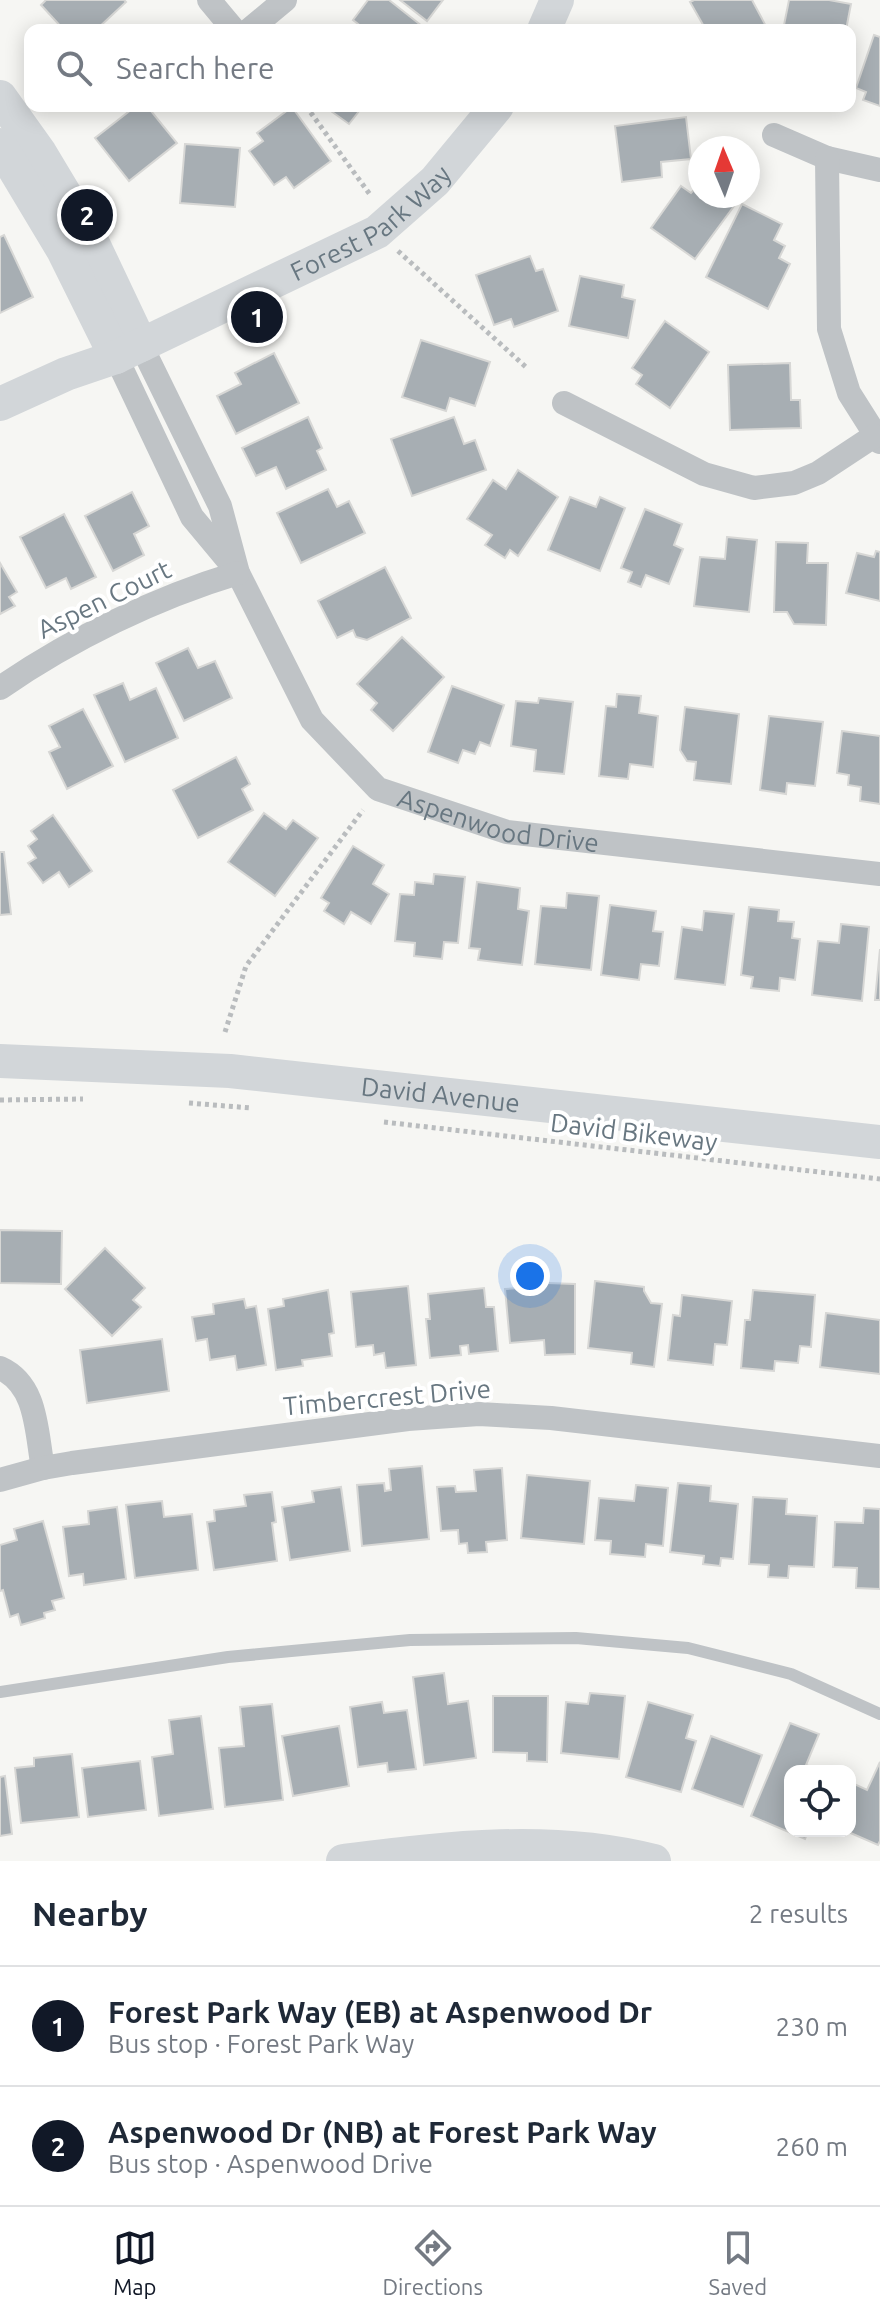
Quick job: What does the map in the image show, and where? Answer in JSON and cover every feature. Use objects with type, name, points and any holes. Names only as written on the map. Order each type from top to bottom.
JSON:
[{"type":"main road","points":[[547,24],[557,0]]},
{"type":"main road","name":"Aspenwood Drive","points":[[0,97],[40,153],[88,233],[128,351]]},
{"type":"main road","name":"Forest Park Way","points":[[0,404],[66,374],[128,351],[383,227],[435,181],[492,112]]},
{"type":"main road","name":"Aspenwood Drive","points":[[0,145],[128,351]]},
{"type":"main road","name":"David Avenue","points":[[0,1061],[230,1071],[880,1142]]},
{"type":"main road","points":[[343,1861],[509,1844],[570,1846],[654,1861]]},
{"type":"street","points":[[209,0],[229,24]]},
{"type":"street","points":[[256,24],[285,0]]},
{"type":"street","points":[[774,135],[827,158],[880,170]]},
{"type":"street","points":[[564,403],[704,474],[754,488],[794,483],[818,473],[877,439],[849,393],[829,329],[827,158]]},
{"type":"street","name":"Aspenwood Drive","points":[[128,351],[220,506],[238,573],[312,720],[378,789],[507,832],[880,874]]},
{"type":"street","name":"Aspen Court","points":[[0,688],[33,665],[117,622],[193,587],[238,573]]},
{"type":"street","points":[[0,1368],[16,1377],[26,1391],[43,1468]]},
{"type":"street","name":"Timbercrest Drive","points":[[0,1480],[43,1468],[454,1414],[551,1418],[880,1456]]},
{"type":"lane","points":[[0,1692],[228,1657],[410,1640],[576,1638],[688,1648],[791,1674],[880,1714]]},
{"type":"path","points":[[310,112],[383,227],[527,368]]},
{"type":"path","points":[[225,1032],[246,966],[364,809]]},
{"type":"path","points":[[0,1100],[92,1099]]},
{"type":"path","points":[[184,1103],[261,1108]]},
{"type":"path","name":"David Bikeway","points":[[380,1122],[880,1179]]},
{"type":"building","points":[[46,0],[126,2],[102,24],[58,24],[41,5]]},
{"type":"building","points":[[368,0],[389,0],[419,24],[358,24],[353,20]]},
{"type":"building","points":[[400,0],[443,0],[427,21]]},
{"type":"building","points":[[752,0],[765,24],[703,24],[690,2]]},
{"type":"building","points":[[789,0],[829,0],[851,4],[847,24],[784,24]]},
{"type":"building","points":[[874,35],[880,37],[880,106],[863,100],[866,92],[856,88]]},
{"type":"building","points":[[128,112],[152,112],[177,143],[129,181],[95,138]]},
{"type":"building","points":[[285,112],[296,112],[331,161],[294,188],[286,177],[274,185],[249,151],[263,141],[257,133]]},
{"type":"building","points":[[332,112],[358,112],[349,124]]},
{"type":"building","points":[[686,117],[688,159],[661,162],[662,177],[622,182],[615,126]]},
{"type":"building","points":[[185,144],[240,148],[235,207],[180,203]]},
{"type":"building","points":[[681,186],[688,191],[688,208],[733,208],[695,259],[651,228]]},
{"type":"building","points":[[740,208],[750,208],[782,224],[774,240],[785,246],[779,258],[790,264],[768,309],[706,277]]},
{"type":"building","points":[[4,235],[33,297],[0,313],[0,237]]},
{"type":"building","points":[[530,256],[536,271],[543,269],[558,311],[514,327],[511,319],[494,325],[476,275]]},
{"type":"building","points":[[580,276],[624,285],[622,297],[635,300],[628,338],[569,326]]},
{"type":"building","points":[[665,321],[709,352],[670,408],[636,384],[642,375],[632,368]]},
{"type":"building","points":[[421,340],[490,362],[475,406],[450,398],[446,411],[402,397]]},
{"type":"building","points":[[274,353],[299,403],[236,434],[217,396],[241,384],[235,373]]},
{"type":"building","points":[[790,363],[791,400],[800,400],[801,428],[730,430],[728,365]]},
{"type":"building","points":[[308,417],[322,448],[317,451],[326,470],[286,489],[276,467],[256,476],[242,448]]},
{"type":"building","points":[[454,417],[464,444],[475,440],[486,470],[412,496],[391,439]]},
{"type":"building","points":[[518,470],[558,497],[518,556],[510,550],[505,558],[485,545],[492,535],[467,519],[493,480],[506,489]]},
{"type":"building","points":[[328,489],[337,507],[349,501],[365,533],[301,563],[277,513]]},
{"type":"building","points":[[132,492],[149,526],[134,534],[144,555],[113,571],[85,516]]},
{"type":"building","points":[[570,497],[596,507],[600,497],[625,508],[600,571],[548,550]]},
{"type":"building","points":[[645,509],[682,524],[674,545],[683,549],[669,584],[646,575],[641,587],[628,582],[632,572],[621,568]]},
{"type":"building","points":[[64,514],[96,577],[71,589],[66,578],[46,588],[20,537]]},
{"type":"building","points":[[727,537],[757,540],[749,612],[694,606],[700,557],[725,559]]},
{"type":"building","points":[[776,542],[808,543],[807,563],[828,563],[826,625],[794,624],[787,612],[774,612]]},
{"type":"building","points":[[876,551],[880,552],[880,601],[846,593],[857,553],[874,557]]},
{"type":"building","points":[[0,563],[17,592],[9,597],[15,606],[0,614]]},
{"type":"building","points":[[385,567],[411,618],[367,640],[356,637],[353,630],[337,638],[318,601]]},
{"type":"building","points":[[402,637],[444,677],[393,731],[371,710],[377,703],[357,684]]},
{"type":"building","points":[[188,648],[198,668],[215,661],[232,698],[184,721],[156,663]]},
{"type":"building","points":[[123,683],[130,700],[156,688],[178,738],[125,762],[94,695]]},
{"type":"building","points":[[452,686],[504,705],[490,746],[480,742],[475,754],[463,750],[458,763],[428,752]]},
{"type":"building","points":[[617,694],[641,696],[639,713],[658,716],[653,767],[630,764],[628,779],[599,776],[606,706],[616,707]]},
{"type":"building","points":[[539,698],[573,702],[564,774],[534,771],[536,750],[511,746],[516,701],[538,703]]},
{"type":"building","points":[[685,707],[739,714],[731,784],[694,780],[696,762],[687,761],[680,750]]},
{"type":"building","points":[[83,709],[113,766],[67,789],[49,752],[60,747],[49,726]]},
{"type":"building","points":[[769,716],[823,722],[815,786],[787,783],[786,794],[760,790]]},
{"type":"building","points":[[842,731],[880,736],[880,804],[860,801],[861,787],[848,785],[849,775],[837,773]]},
{"type":"building","points":[[236,757],[250,784],[242,789],[253,810],[198,838],[173,790]]},
{"type":"building","points":[[264,813],[286,829],[293,820],[318,838],[275,896],[228,862]]},
{"type":"building","points":[[53,815],[92,871],[69,887],[59,872],[43,883],[28,863],[36,858],[28,846],[37,839],[31,831]]},
{"type":"building","points":[[353,846],[384,865],[373,884],[389,894],[371,924],[351,912],[344,924],[324,911],[329,903],[321,898]]},
{"type":"building","points":[[0,852],[4,852],[11,914],[0,915]]},
{"type":"building","points":[[434,874],[465,877],[458,943],[444,942],[442,959],[414,956],[415,943],[395,941],[400,894],[414,895],[415,882],[433,884]]},
{"type":"building","points":[[477,882],[520,888],[518,909],[529,911],[522,965],[478,960],[480,949],[469,948]]},
{"type":"building","points":[[567,893],[599,896],[591,970],[535,964],[541,906],[566,908]]},
{"type":"building","points":[[610,905],[656,911],[653,931],[663,932],[659,966],[641,964],[639,980],[601,975]]},
{"type":"building","points":[[749,907],[779,910],[778,921],[794,922],[792,938],[800,939],[795,980],[780,978],[779,991],[751,988],[753,977],[741,975]]},
{"type":"building","points":[[704,911],[734,914],[725,985],[675,979],[682,927],[702,930]]},
{"type":"building","points":[[841,924],[869,927],[862,1001],[812,995],[818,941],[839,943]]},
{"type":"building","points":[[880,949],[880,1000],[875,1000]]},
{"type":"building","points":[[0,1230],[62,1231],[61,1284],[0,1283]]},
{"type":"building","points":[[105,1248],[145,1288],[133,1300],[141,1307],[112,1336],[65,1289]]},
{"type":"building","points":[[595,1281],[644,1287],[651,1303],[662,1304],[654,1367],[631,1364],[632,1353],[588,1348]]},
{"type":"building","points":[[519,1282],[575,1284],[575,1354],[545,1355],[544,1340],[510,1343],[505,1289],[519,1288]]},
{"type":"building","points":[[408,1286],[416,1365],[386,1368],[384,1353],[374,1355],[373,1345],[356,1347],[351,1292]]},
{"type":"building","points":[[484,1288],[486,1307],[494,1307],[498,1351],[469,1354],[468,1345],[460,1346],[461,1355],[430,1358],[426,1319],[430,1319],[428,1294]]},
{"type":"building","points":[[328,1290],[334,1333],[329,1334],[332,1356],[302,1360],[303,1366],[276,1370],[268,1309],[284,1306],[283,1299]]},
{"type":"building","points":[[753,1290],[815,1295],[811,1347],[800,1346],[798,1363],[775,1361],[774,1371],[741,1368],[745,1320],[750,1320]]},
{"type":"building","points":[[682,1295],[732,1301],[727,1345],[715,1344],[713,1365],[668,1360],[673,1315],[680,1316]]},
{"type":"building","points":[[244,1299],[246,1308],[256,1306],[266,1365],[237,1370],[235,1356],[210,1360],[207,1339],[196,1341],[192,1317],[214,1314],[213,1304]]},
{"type":"building","points":[[826,1313],[880,1320],[880,1374],[820,1367]]},
{"type":"building","points":[[162,1339],[169,1391],[87,1403],[80,1350]]},
{"type":"building","points":[[422,1466],[429,1539],[362,1546],[357,1485],[384,1483],[385,1491],[391,1490],[389,1469]]},
{"type":"building","points":[[502,1468],[507,1540],[486,1542],[487,1552],[468,1553],[467,1543],[459,1544],[458,1530],[441,1531],[437,1487],[455,1486],[456,1492],[476,1491],[474,1470]]},
{"type":"building","points":[[527,1475],[590,1481],[584,1544],[521,1538]]},
{"type":"building","points":[[678,1483],[711,1486],[710,1501],[738,1504],[733,1559],[721,1558],[720,1566],[703,1564],[704,1556],[670,1552]]},
{"type":"building","points":[[636,1485],[668,1488],[663,1546],[646,1544],[645,1557],[610,1554],[611,1541],[595,1540],[599,1498],[634,1501]]},
{"type":"building","points":[[341,1487],[350,1551],[290,1560],[282,1507],[314,1502],[312,1491]]},
{"type":"building","points":[[272,1492],[277,1561],[214,1570],[207,1522],[215,1521],[214,1510],[246,1506],[244,1495]]},
{"type":"building","points":[[753,1497],[787,1499],[786,1514],[817,1516],[814,1567],[789,1566],[788,1578],[768,1577],[769,1565],[749,1564]]},
{"type":"building","points":[[162,1501],[164,1517],[192,1514],[198,1570],[135,1578],[126,1505]]},
{"type":"building","points":[[117,1507],[126,1579],[84,1585],[83,1574],[69,1576],[63,1527],[89,1524],[88,1511]]},
{"type":"building","points":[[864,1508],[880,1509],[880,1589],[856,1588],[857,1568],[833,1567],[835,1522],[863,1523]]},
{"type":"building","points":[[43,1521],[64,1598],[52,1601],[55,1610],[44,1613],[45,1618],[21,1625],[18,1614],[10,1617],[3,1590],[0,1591],[0,1545],[17,1540],[14,1529]]},
{"type":"building","points":[[444,1673],[448,1704],[468,1701],[476,1758],[424,1765],[413,1677]]},
{"type":"building","points":[[590,1693],[625,1696],[619,1759],[561,1753],[566,1702],[588,1704]]},
{"type":"building","points":[[493,1696],[548,1696],[547,1762],[527,1761],[527,1753],[493,1752]]},
{"type":"building","points":[[382,1702],[384,1713],[407,1710],[416,1769],[388,1772],[387,1763],[358,1767],[350,1707]]},
{"type":"building","points":[[648,1702],[693,1715],[686,1738],[696,1741],[681,1792],[626,1777]]},
{"type":"building","points":[[272,1704],[283,1800],[225,1807],[219,1748],[244,1746],[240,1707]]},
{"type":"building","points":[[201,1716],[213,1809],[159,1816],[152,1757],[173,1754],[169,1720]]},
{"type":"building","points":[[790,1723],[819,1734],[806,1765],[784,1765],[784,1830],[751,1816]]},
{"type":"building","points":[[339,1726],[349,1786],[293,1796],[282,1736]]},
{"type":"building","points":[[711,1736],[762,1755],[743,1807],[692,1789]]},
{"type":"building","points":[[72,1754],[79,1817],[21,1823],[15,1768],[34,1766],[34,1758]]},
{"type":"building","points":[[140,1761],[146,1810],[88,1817],[82,1768]]},
{"type":"building","points":[[880,1762],[878,1845],[856,1835],[856,1785],[867,1790]]},
{"type":"building","points":[[5,1776],[12,1834],[0,1836],[0,1777]]},
{"type":"place","name":"Aspenwood Dr (NB) at Forest Park Way","points":[[87,215]]},
{"type":"place","name":"Forest Park Way (EB) at Aspenwood Dr","points":[[257,317]]}]
